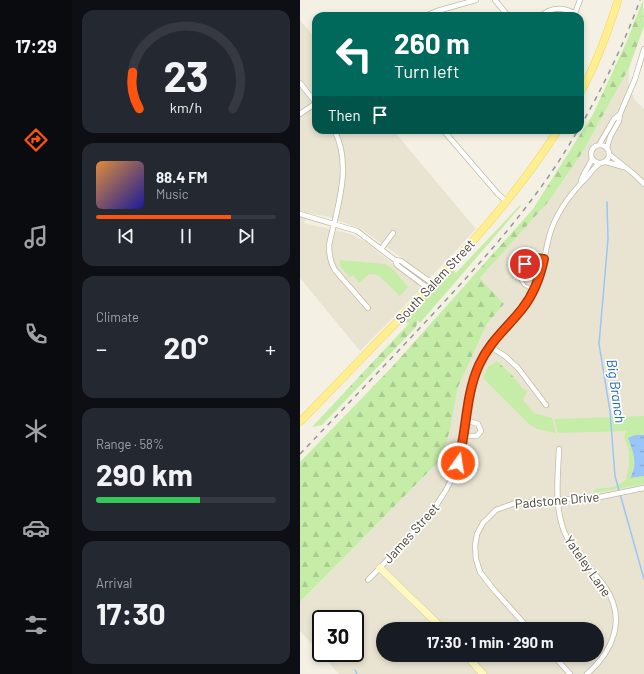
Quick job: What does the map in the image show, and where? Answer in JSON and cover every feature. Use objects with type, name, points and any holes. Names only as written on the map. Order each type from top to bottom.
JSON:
[{"type":"main road","points":[[584,85],[597,60],[618,0]]},
{"type":"main road","name":"South Salem Street","points":[[300,422],[431,286],[507,202],[522,184],[555,134]]},
{"type":"main road","points":[[380,568],[436,622]]},
{"type":"main road","points":[[472,662],[483,674]]},
{"type":"street","points":[[435,12],[476,0]]},
{"type":"street","points":[[495,0],[505,12]]},
{"type":"street","points":[[576,12],[580,0]]},
{"type":"street","points":[[549,12],[555,9],[563,9],[570,12]]},
{"type":"street","points":[[607,148],[610,137],[619,121],[620,114],[635,79],[644,49]]},
{"type":"street","points":[[300,83],[312,98]]},
{"type":"street","points":[[300,114],[312,106]]},
{"type":"street","points":[[620,114],[614,119],[599,145],[592,150],[592,159],[599,164],[606,162],[624,167]]},
{"type":"street","points":[[336,134],[341,146],[344,165],[343,178],[328,245],[331,263],[339,275],[368,308]]},
{"type":"street","points":[[446,134],[498,194],[507,202]]},
{"type":"street","points":[[599,145],[607,148],[610,155],[644,184]]},
{"type":"street","points":[[606,162],[610,155]]},
{"type":"street","name":"James Street","points":[[581,182],[583,175],[592,159]]},
{"type":"street","name":"James Street","points":[[368,580],[426,519],[440,502],[455,473],[461,454],[469,397],[475,375],[489,346],[521,311],[534,291],[540,277],[549,236],[556,220],[570,196],[581,182],[599,164]]},
{"type":"street","points":[[300,214],[357,231],[395,260],[397,265],[431,286]]},
{"type":"street","points":[[381,249],[393,233]]},
{"type":"street","points":[[489,346],[505,356],[518,368],[546,405]]},
{"type":"street","points":[[464,436],[477,436],[481,431],[478,424],[466,420]]},
{"type":"street","name":"Yateley Lane","points":[[559,449],[558,500],[561,522],[571,544],[581,560],[605,587],[611,597],[616,617],[612,644],[604,657],[587,674]]},
{"type":"street","name":"Padstone Drive","points":[[523,622],[483,576],[476,559],[477,534],[483,523],[492,513],[502,507],[515,503],[607,496],[644,488]]},
{"type":"street","points":[[559,662],[570,674]]},
{"type":"lane","points":[[534,291],[524,285],[521,280],[525,264],[527,260],[533,257],[544,259]]},
{"type":"shaded area","points":[[300,20],[312,34],[312,134],[396,134],[476,229],[430,278],[361,229],[329,217],[308,213],[304,223],[351,234],[364,241],[419,284],[420,290],[360,351],[300,278]]},
{"type":"shaded area","points":[[629,68],[629,87],[635,100],[644,109],[644,674],[339,674],[328,662],[364,662],[364,610],[312,610],[312,644],[300,631],[300,602],[441,459],[450,430],[458,387],[487,324],[504,304],[480,278],[549,201],[584,150]]},
{"type":"green space","points":[[643,0],[644,26],[629,68],[584,150],[549,201],[480,278],[504,304],[487,324],[458,387],[450,430],[441,459],[300,602],[300,462],[392,367],[533,209],[580,134],[584,134],[584,128],[593,114],[626,43]]},
{"type":"green space","points":[[520,205],[521,206],[420,323],[415,317],[409,323],[401,322],[452,268],[456,273]]},
{"type":"green space","points":[[339,260],[385,264],[394,270],[408,287],[400,296],[378,275],[369,274],[359,283],[353,275],[350,277],[341,268]]},
{"type":"green space","points":[[415,317],[418,320],[416,327],[322,425],[312,427]]},
{"type":"green space","points":[[497,361],[512,375],[522,388],[527,391],[523,400],[501,377],[494,366],[490,366]]},
{"type":"green space","points":[[488,366],[494,366],[501,377],[507,381],[534,413],[552,418],[556,433],[537,429],[530,425],[483,378]]},
{"type":"green space","points":[[644,416],[644,435],[635,435],[632,448],[634,462],[631,475],[632,478],[644,476],[644,484],[593,493],[595,489],[614,487],[626,480],[629,465],[629,451],[624,437],[626,431],[558,433],[554,419]]},
{"type":"water","points":[[635,435],[644,435],[644,476],[631,478],[634,468],[634,460],[628,438]]},
{"type":"waterway","name":"Big Branch","points":[[607,202],[608,239],[599,344],[610,411],[615,476],[644,579]]},
{"type":"waterway","points":[[355,670],[357,674]]},
{"type":"railway","points":[[584,120],[613,65],[640,0]]},
{"type":"railway","points":[[300,454],[432,315],[492,249],[546,181],[576,134]]},
{"type":"route","points":[[458,463],[463,445],[469,397],[479,364],[489,346],[521,311],[530,297],[540,277],[544,259],[533,257],[527,260],[525,264]]}]
